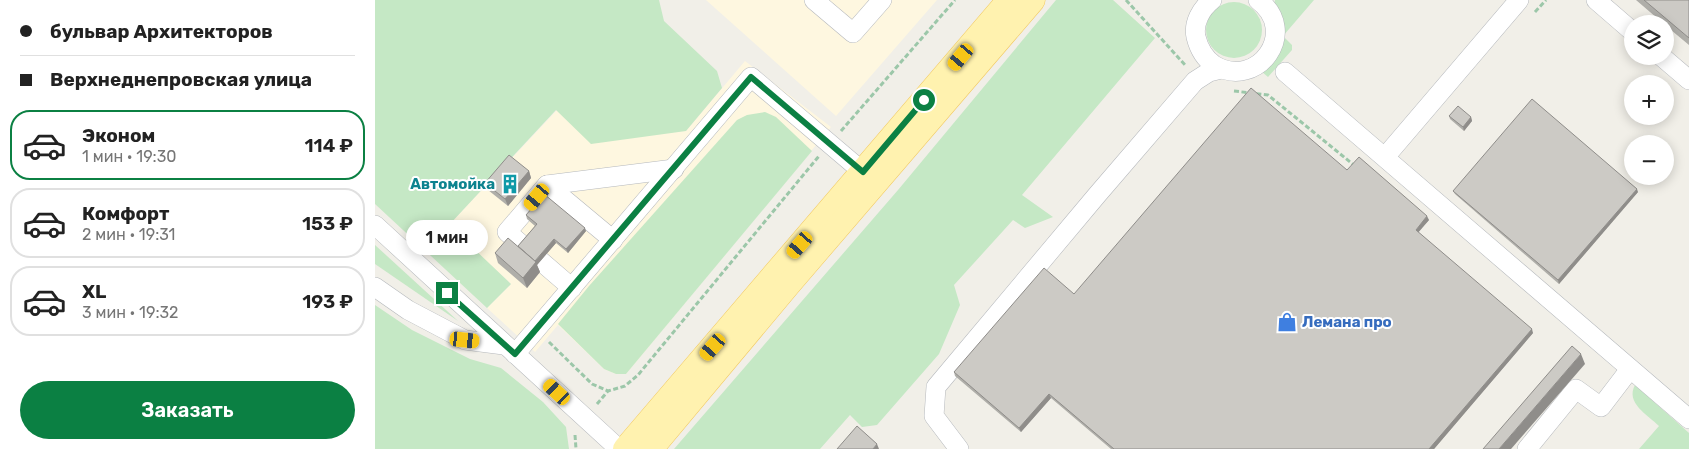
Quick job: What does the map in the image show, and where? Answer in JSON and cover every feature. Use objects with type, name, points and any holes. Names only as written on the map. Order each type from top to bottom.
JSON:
[{"type":"main road","points":[[625,449],[1009,0]]},
{"type":"main road","points":[[651,449],[789,284],[1033,0]]},
{"type":"street","points":[[814,0],[853,33],[882,0]]},
{"type":"street","points":[[1195,81],[1200,65],[1199,48],[1195,32],[1196,8],[1211,0]]},
{"type":"street","points":[[1385,157],[1519,0]]},
{"type":"street","points":[[1596,0],[1624,24]]},
{"type":"street","points":[[1199,48],[1208,61],[1221,69],[1234,72],[1247,70],[1259,64],[1268,55],[1274,44],[1276,30],[1273,18],[1265,2]]},
{"type":"street","points":[[1672,65],[1689,80]]},
{"type":"street","points":[[959,449],[934,416],[936,388],[1195,81],[1209,72],[1221,69]]},
{"type":"street","points":[[1285,72],[1689,419]]},
{"type":"street","points":[[375,287],[408,310],[465,340],[510,349],[536,329],[573,288],[751,77],[863,172]]},
{"type":"street","points":[[573,288],[507,232],[547,185],[674,168]]},
{"type":"street","points":[[547,185],[613,240]]},
{"type":"street","points":[[375,226],[619,449]]},
{"type":"street","points":[[1527,449],[1576,389],[1601,407],[1630,369]]},
{"type":"path","points":[[536,329],[593,384],[608,391],[625,386],[644,367],[830,144],[955,0]]},
{"type":"path","points":[[1126,0],[1188,68],[1195,81]]},
{"type":"path","points":[[1131,4],[1135,0]]},
{"type":"path","points":[[1228,91],[1268,95],[1355,166]]},
{"type":"path","points":[[575,429],[576,449]]},
{"type":"shaded area","points":[[706,0],[937,0],[836,116]]},
{"type":"shaded area","points":[[745,61],[831,127],[626,374],[616,374],[604,369],[558,325],[535,352],[487,308],[511,284],[448,226],[557,110],[686,131]]},
{"type":"green space","points":[[375,0],[659,0],[664,21],[717,71],[722,88],[686,131],[591,144],[556,110],[449,225],[511,284],[487,308],[375,204]]},
{"type":"green space","points":[[1056,0],[1113,0],[1155,38],[1022,195],[1053,217],[1025,228],[1013,220],[954,285],[960,305],[939,354],[877,425],[862,427],[850,415],[820,449],[674,449],[898,190]]},
{"type":"green space","points":[[1275,0],[1314,0],[1283,36],[1292,45],[1292,50],[1268,77],[1261,71]]},
{"type":"green space","points":[[1229,2],[1239,2],[1254,10],[1260,19],[1262,30],[1260,41],[1254,50],[1239,58],[1229,58],[1218,53],[1211,46],[1206,35],[1206,25],[1211,14],[1218,7]]},
{"type":"green space","points":[[765,112],[776,117],[812,151],[626,374],[616,374],[604,369],[558,324],[589,286],[737,120],[747,115]]},
{"type":"green space","points":[[375,245],[458,321],[375,264]]},
{"type":"green space","points":[[375,305],[412,330],[470,359],[501,368],[543,402],[566,427],[569,449],[375,449]]},
{"type":"green space","points":[[1635,385],[1689,433],[1689,449],[1639,449],[1659,426],[1635,403],[1633,391]]},
{"type":"building","points":[[1644,0],[1689,0],[1689,38],[1674,25],[1674,15],[1662,15]]},
{"type":"building","points":[[1251,88],[1347,170],[1359,157],[1427,216],[1416,230],[1532,329],[1429,449],[1114,449],[1049,394],[1019,428],[954,372],[1044,268],[1074,294]]},
{"type":"building","points":[[1532,99],[1624,178],[1624,185],[1632,185],[1637,189],[1558,280],[1453,191]]},
{"type":"building","points":[[1458,106],[1471,117],[1463,127],[1449,116]]},
{"type":"building","name":"Автомойка","points":[[509,155],[529,171],[505,199],[485,183]]},
{"type":"building","points":[[544,194],[585,228],[566,249],[554,239],[535,261],[518,246],[537,224],[526,215]]},
{"type":"building","points":[[508,238],[536,262],[523,278],[495,253]]},
{"type":"building","points":[[1572,346],[1581,354],[1499,449],[1483,449]]},
{"type":"building","points":[[857,426],[877,444],[873,449],[837,449]]},
{"type":"place","name":"Автомойка","points":[[510,184]]},
{"type":"place","name":"Лемана про","points":[[1287,322]]},
{"type":"route","points":[[447,293],[515,354],[751,77],[863,172],[924,100]]}]
